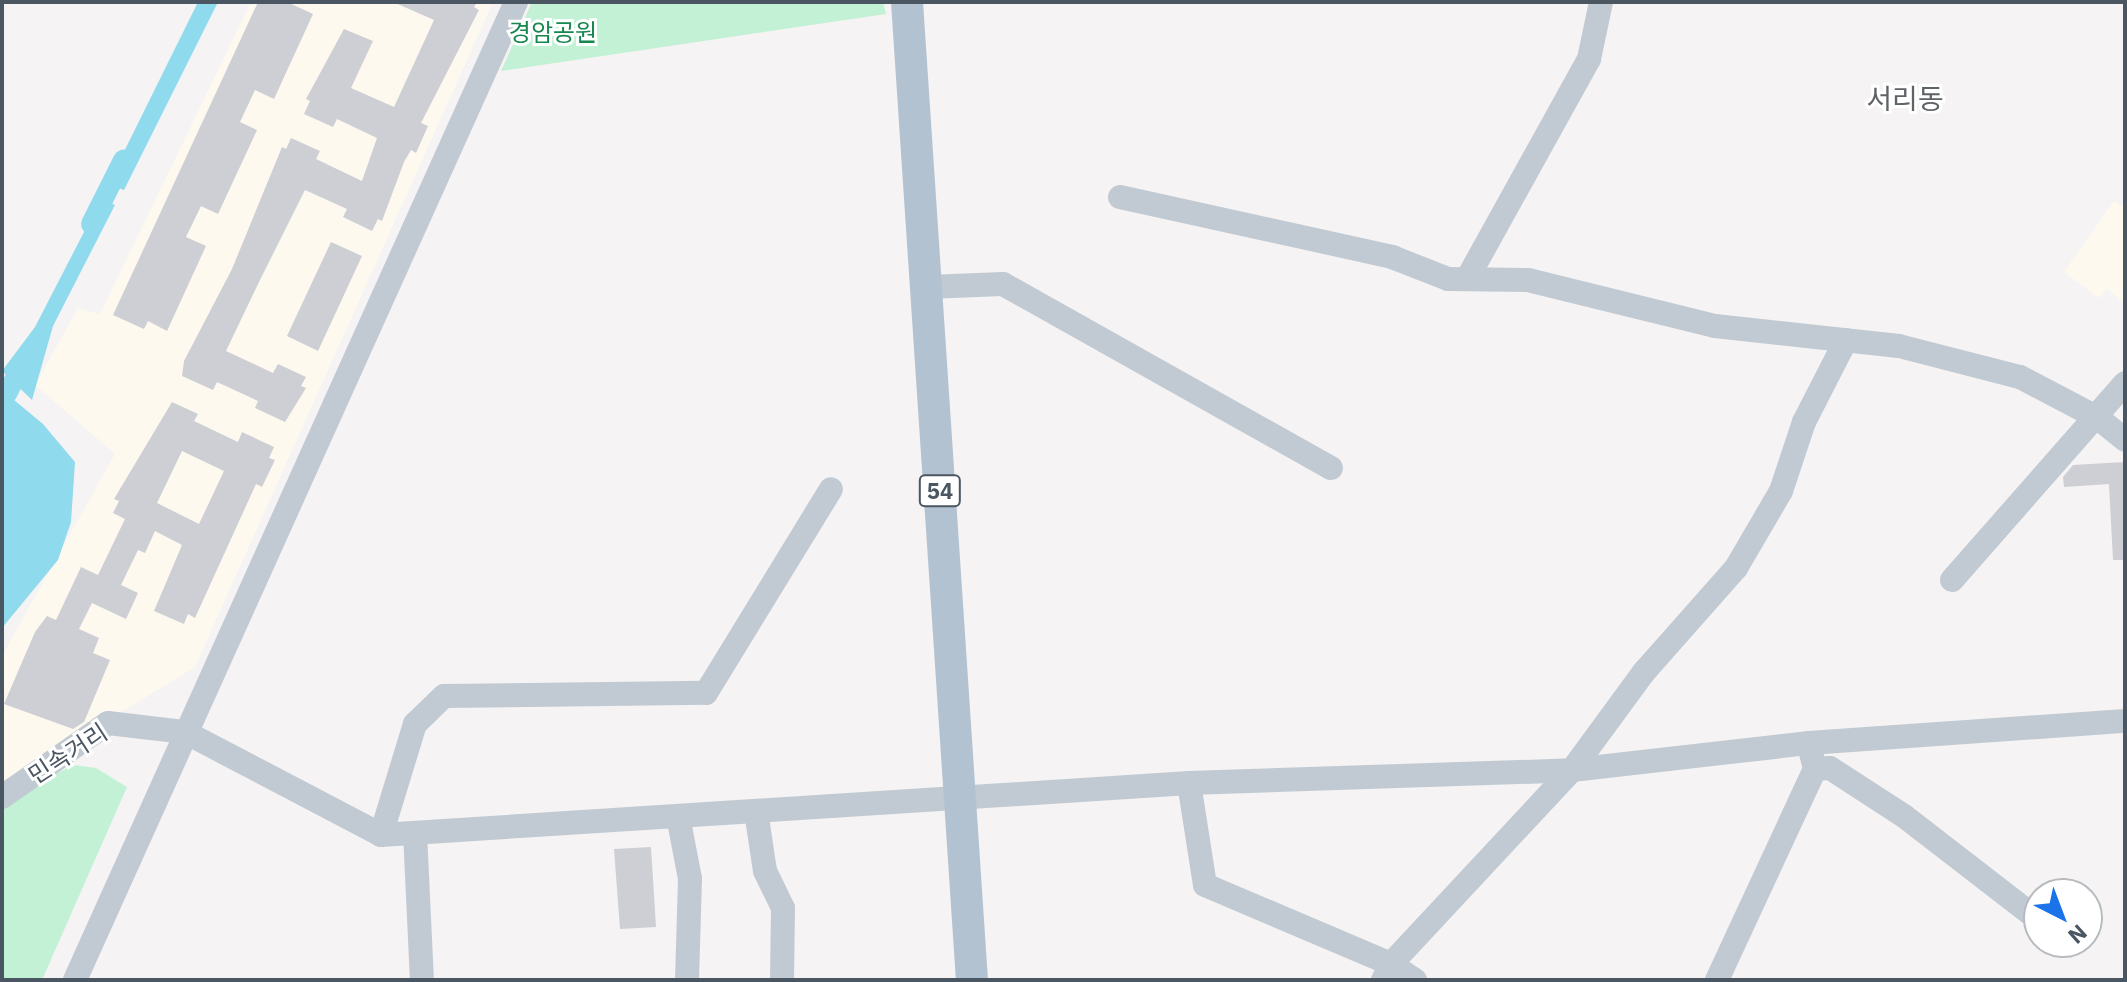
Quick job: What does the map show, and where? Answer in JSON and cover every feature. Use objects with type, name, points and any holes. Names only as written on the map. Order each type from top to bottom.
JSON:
[{"type":"main road","name":"54","points":[[907,2],[972,980]]},
{"type":"street","points":[[75,980],[516,2]]},
{"type":"street","points":[[1467,279],[1589,59],[1601,2]]},
{"type":"street","points":[[1120,197],[1392,257],[1448,279],[1528,280],[1715,326],[1899,346],[2020,377],[2098,418],[2125,440]]},
{"type":"street","points":[[927,287],[1003,284],[1331,468]]},
{"type":"street","points":[[1387,972],[1572,770],[1644,672],[1736,568],[1781,491],[1804,422],[1846,340]]},
{"type":"street","points":[[1952,580],[2098,418],[2125,383]]},
{"type":"street","points":[[381,835],[415,724],[444,696],[706,693],[831,489]]},
{"type":"street","points":[[185,732],[381,835],[1189,783],[1572,770],[1809,743],[2125,721]]},
{"type":"street","name":"민속거리","points":[[2,797],[108,723],[185,732]]},
{"type":"street","points":[[1717,980],[1815,769],[1809,743]]},
{"type":"street","points":[[1815,769],[1830,768],[1904,816],[2023,908]]},
{"type":"street","points":[[1189,783],[1205,885],[1387,972],[1415,980]]},
{"type":"street","points":[[756,811],[765,871],[783,908],[782,980]]},
{"type":"street","points":[[678,816],[690,879],[687,980]]},
{"type":"street","points":[[415,833],[422,980]]},
{"type":"shaded area","points":[[251,2],[493,2],[195,667],[2,785],[2,656],[115,454],[35,385],[78,308],[100,314]]},
{"type":"shaded area","points":[[2114,201],[2121,206],[2125,202],[2125,304],[2107,289],[2099,298],[2064,272]]},
{"type":"green space","name":"경암공원","points":[[532,2],[883,2],[886,14],[501,71]]},
{"type":"green space","points":[[74,765],[96,768],[127,787],[42,980],[2,980],[2,810],[38,782]]},
{"type":"water","points":[[198,2],[218,2],[124,190],[108,184]]},
{"type":"water","points":[[101,199],[115,205],[53,326],[32,400],[2,371],[35,327]]},
{"type":"water","points":[[2,390],[43,424],[75,462],[71,522],[58,560],[2,628]]},
{"type":"building","points":[[258,2],[287,2],[313,14],[274,99],[255,90],[240,122],[257,130],[218,214],[201,206],[186,237],[206,246],[167,331],[148,321],[144,329],[113,315]]},
{"type":"building","points":[[393,2],[477,2],[474,7],[479,10],[421,123],[428,126],[416,153],[411,150],[404,162],[382,221],[378,219],[372,231],[343,217],[347,209],[305,190],[226,351],[273,373],[278,364],[306,377],[301,386],[306,388],[285,422],[255,408],[258,401],[217,382],[213,390],[182,376],[184,361],[232,269],[282,147],[286,149],[291,138],[320,151],[316,159],[362,181],[377,138],[337,119],[333,127],[304,114],[310,101],[306,99],[344,29],[373,41],[351,88],[394,107],[434,20]]},
{"type":"building","points":[[331,242],[362,256],[318,351],[287,336]]},
{"type":"building","points":[[172,402],[198,414],[194,421],[238,442],[242,432],[274,447],[269,458],[275,460],[262,487],[256,484],[195,618],[188,614],[184,624],[154,611],[182,545],[155,531],[145,553],[138,550],[121,585],[138,593],[126,619],[92,603],[79,629],[99,638],[93,653],[110,660],[84,722],[73,729],[4,704],[35,632],[47,616],[56,620],[81,567],[98,575],[125,519],[113,513],[119,501],[114,499]],"holes":[[[182,451],[224,471],[199,524],[157,503]]]},
{"type":"building","points":[[2125,462],[2125,560],[2113,560],[2109,484],[2064,487],[2063,477],[2073,465]]},
{"type":"building","points":[[651,847],[656,927],[620,929],[614,849]]},
{"type":"waterway","points":[[91,224],[123,160]]},
{"type":"waterway","points":[[7,394],[24,360]]},
{"type":"district","name":"서리동","points":[[1905,99]]}]
